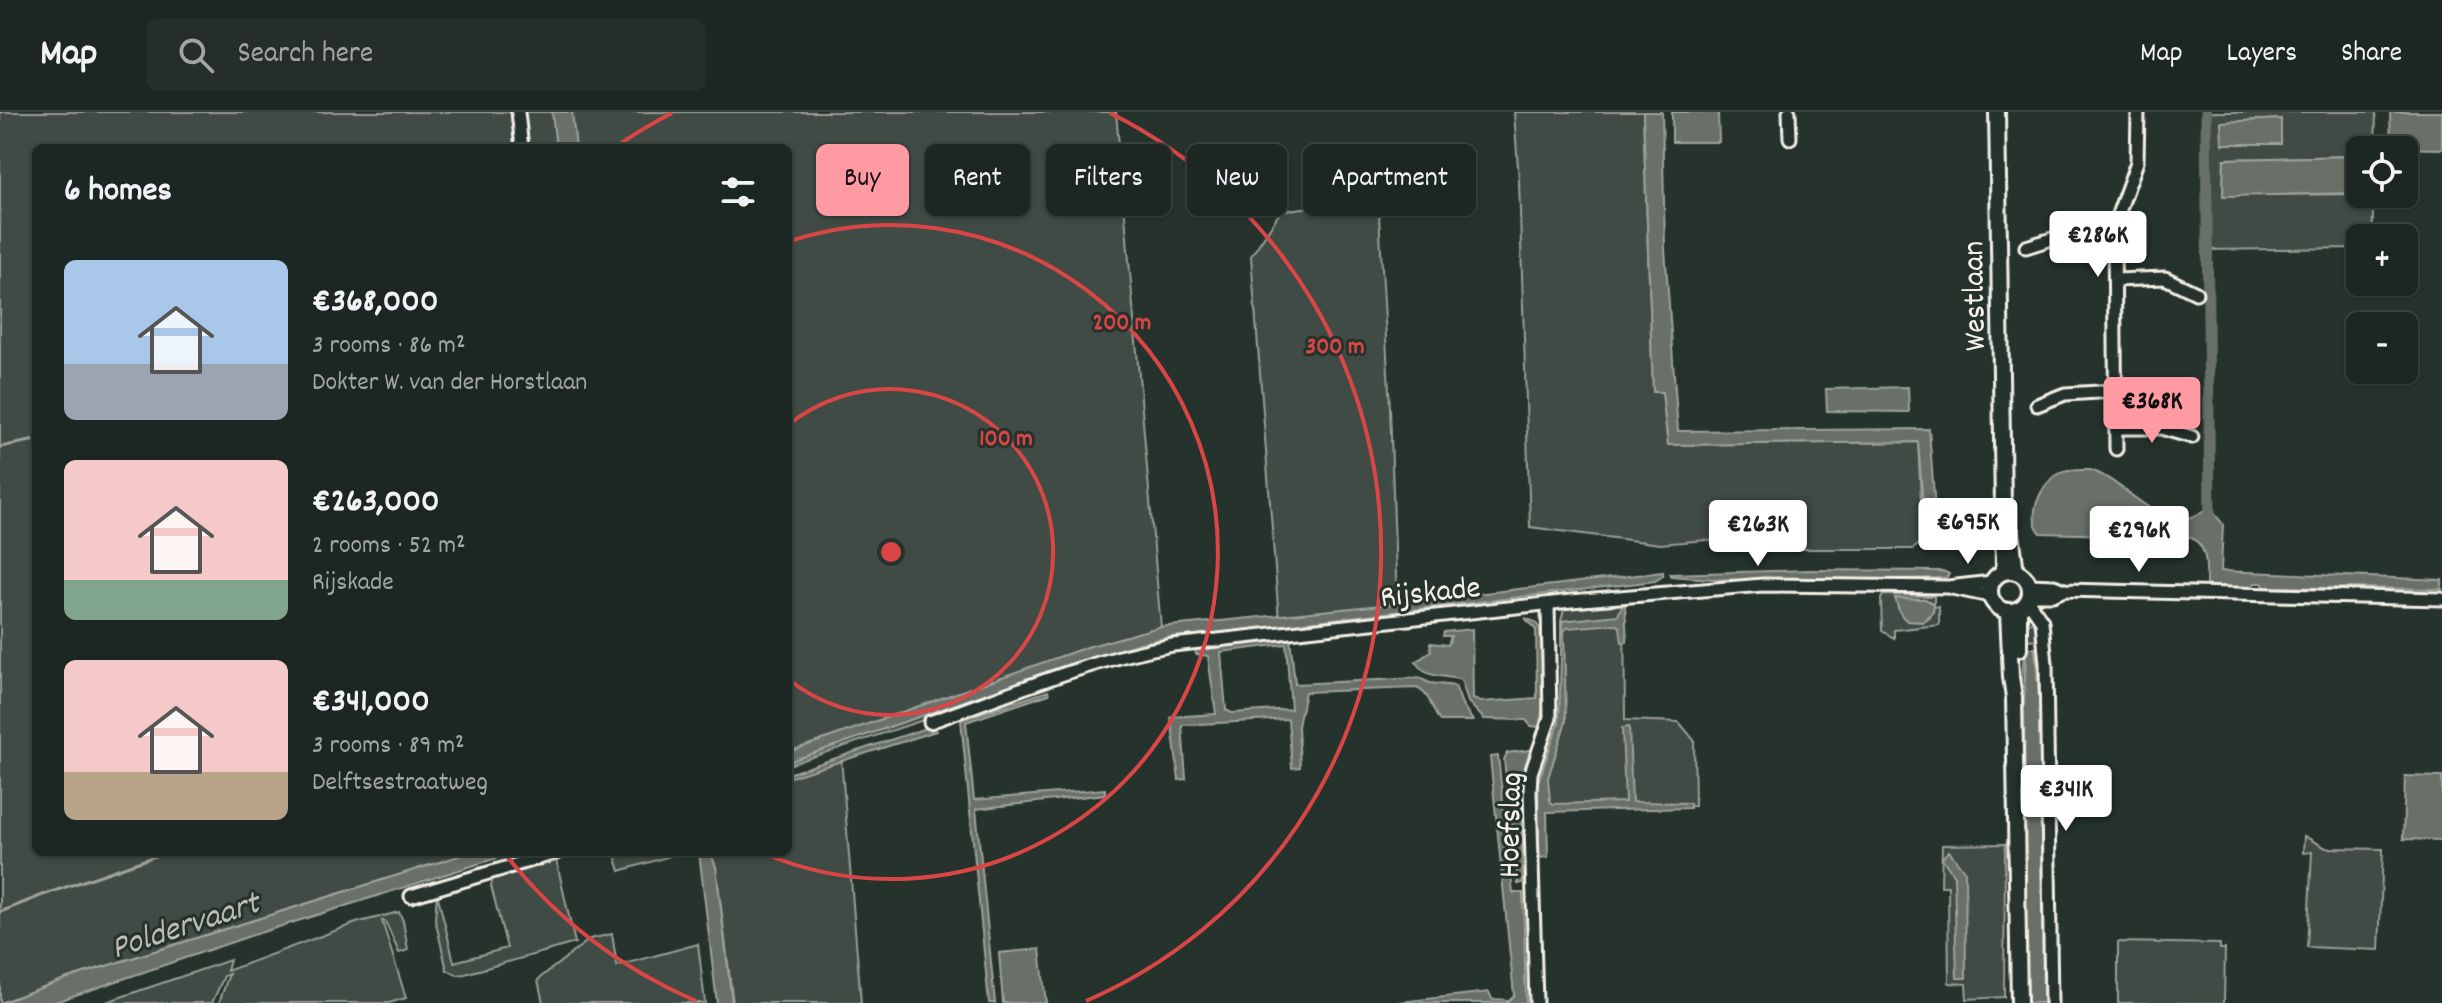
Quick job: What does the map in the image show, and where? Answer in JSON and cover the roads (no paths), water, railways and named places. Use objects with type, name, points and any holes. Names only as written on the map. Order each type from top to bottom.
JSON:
[{"type":"main road","name":"Westlaan","points":[[1997,112],[2002,479],[2010,572]]},
{"type":"main road","points":[[2019,1003],[2014,697],[2011,677],[2023,600],[2023,576],[2010,572],[1991,589],[1998,608],[2023,600]]},
{"type":"street","points":[[518,112],[522,144]]},
{"type":"street","points":[[1789,112],[1790,138]]},
{"type":"street","points":[[2116,449],[2114,234],[2137,162],[2138,112]]},
{"type":"street","points":[[2026,247],[2061,236],[2114,234]]},
{"type":"street","points":[[2115,280],[2165,278],[2196,293]]},
{"type":"street","points":[[2037,405],[2065,394],[2116,391]]},
{"type":"street","points":[[2116,428],[2161,428],[2192,437]]},
{"type":"street","name":"Rijskade","points":[[930,722],[1136,651],[1291,631],[1763,585],[1991,589]]},
{"type":"street","points":[[2023,600],[2064,590],[2442,599]]},
{"type":"street","points":[[2023,600],[2042,621],[2046,664],[2051,1003]]},
{"type":"street","name":"Hoefslag","points":[[1536,1003],[1530,791],[1531,773],[1552,706],[1548,604]]},
{"type":"street","points":[[411,896],[546,856]]},
{"type":"waterway","points":[[2206,112],[2210,523]]},
{"type":"waterway","points":[[0,447],[32,441]]},
{"type":"waterway","points":[[0,912],[155,856]]},
{"type":"water label","name":"Poldervaart","points":[[184,923]]}]
